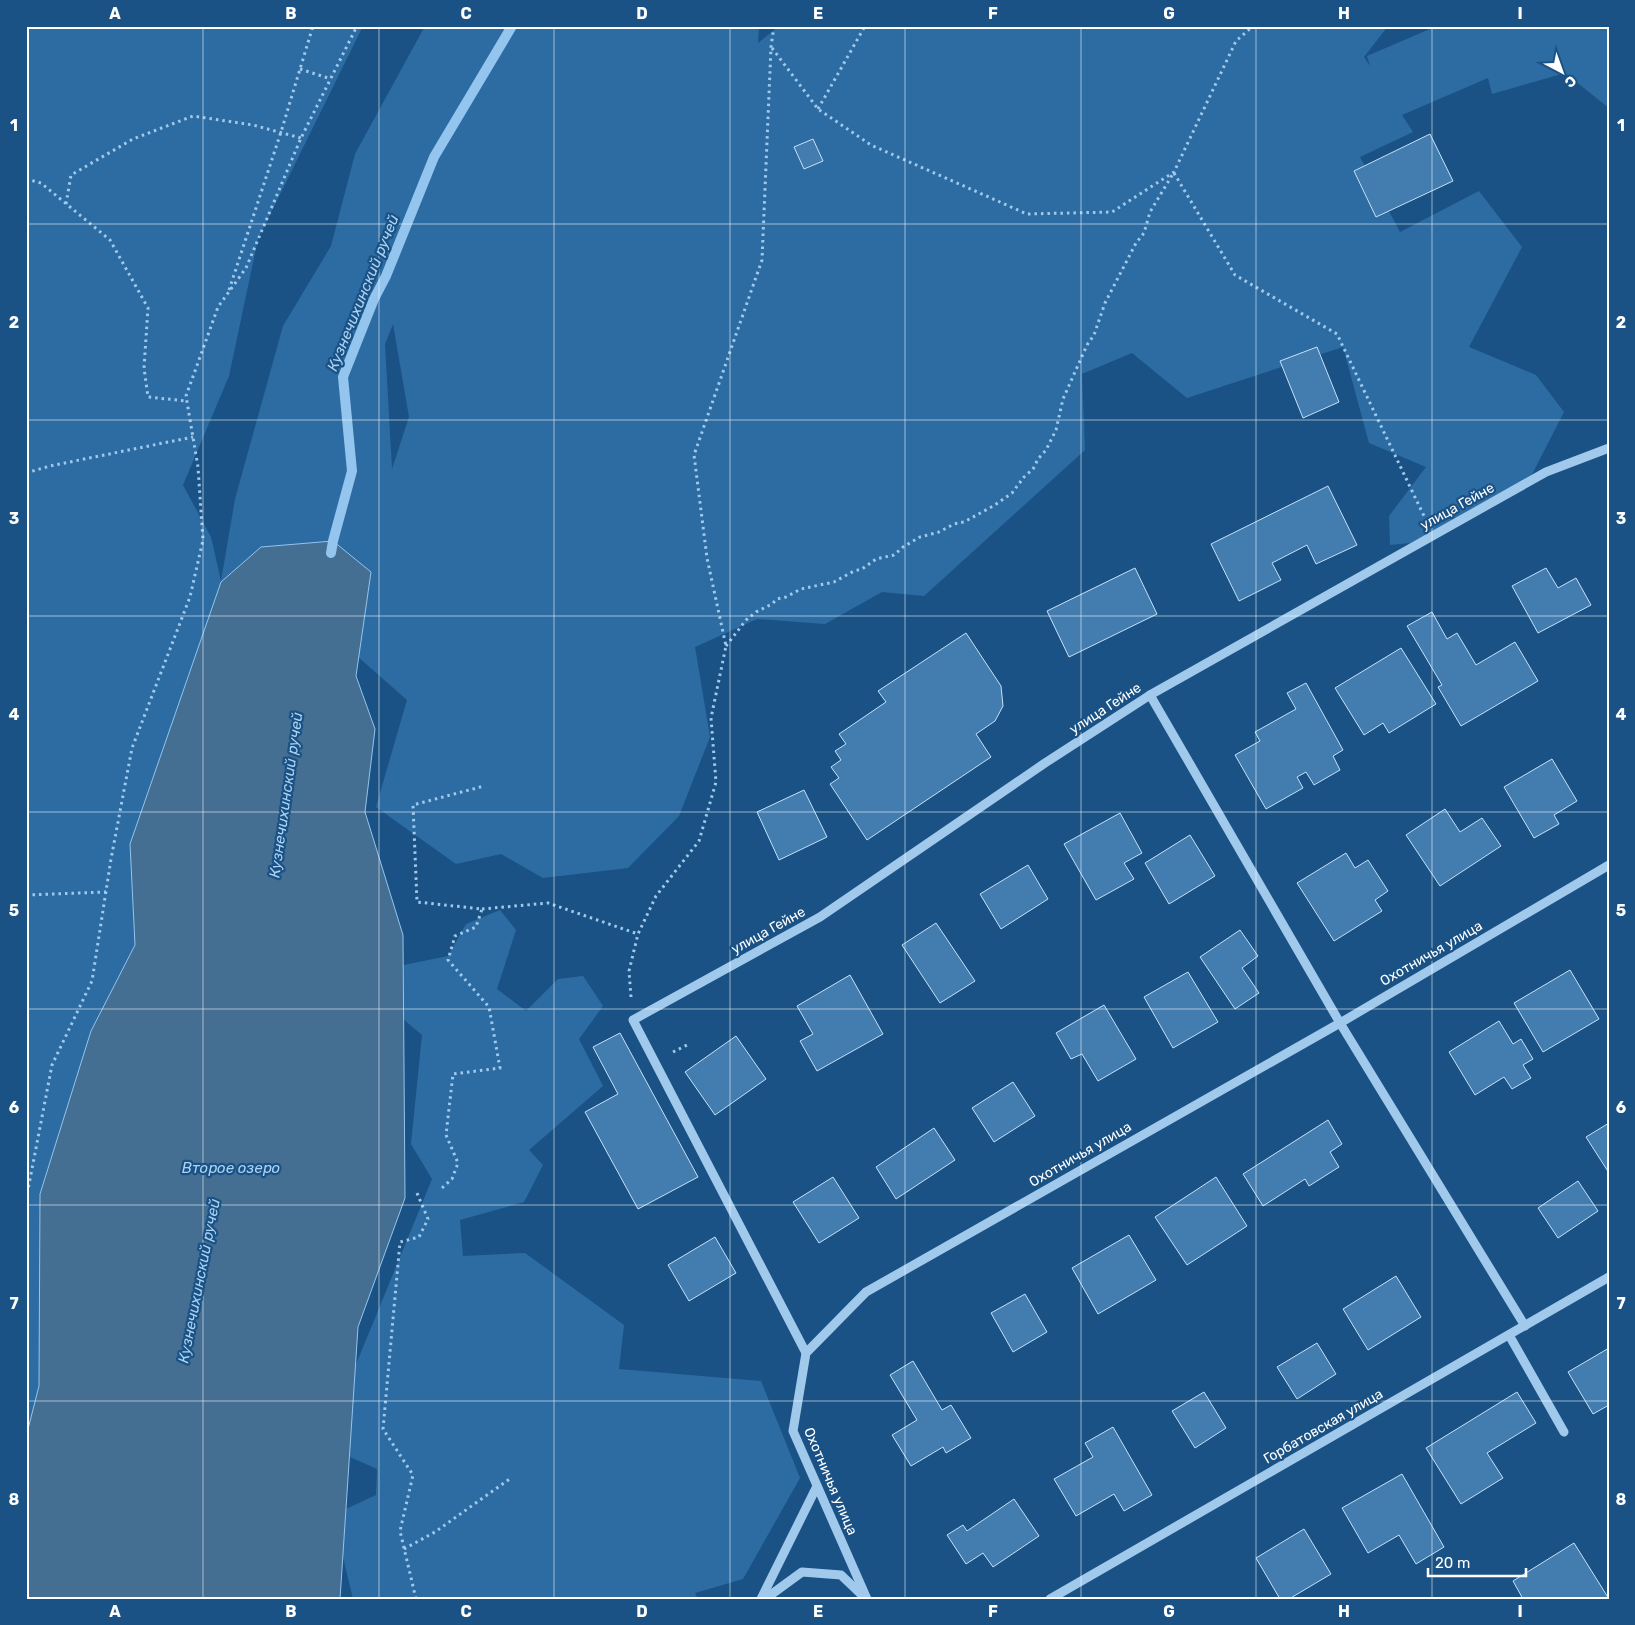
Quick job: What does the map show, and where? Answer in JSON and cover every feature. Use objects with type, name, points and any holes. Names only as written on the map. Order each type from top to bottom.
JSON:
[{"type":"street","name":"улица Гейне","points":[[633,1020],[820,917],[1045,763],[1150,695],[1546,472],[1609,448]]},
{"type":"street","points":[[1150,695],[1340,1023],[1525,1326]]},
{"type":"street","name":"Охотничья улица","points":[[866,1599],[792,1431],[806,1352],[866,1292],[1340,1023],[1609,865]]},
{"type":"street","points":[[633,1020],[806,1352]]},
{"type":"street","name":"Горбатовская улица","points":[[1050,1599],[1609,1276]]},
{"type":"street","points":[[1509,1335],[1564,1432]]},
{"type":"street","points":[[763,1599],[817,1486]]},
{"type":"street","points":[[763,1599],[802,1572],[841,1575],[866,1599]]},
{"type":"path","points":[[228,293],[281,132],[313,26]]},
{"type":"path","points":[[26,1200],[52,1065],[92,981],[132,748],[190,597],[202,540],[198,467],[186,396],[218,307],[246,268],[301,138],[357,26]]},
{"type":"path","points":[[633,1020],[629,971],[638,934],[656,896],[699,841],[716,782],[711,718],[726,646],[707,558],[694,455],[762,260],[771,48],[774,26]]},
{"type":"path","points":[[818,109],[865,26]]},
{"type":"path","points":[[726,646],[746,620],[777,599],[786,597],[800,589],[834,582],[869,565],[876,559],[894,555],[903,547],[920,538],[939,532],[954,524],[964,522],[995,506],[1012,493],[1024,477],[1033,469],[1038,459],[1046,450],[1056,430],[1064,399],[1094,334],[1105,303],[1136,243],[1144,233],[1149,221],[1150,212],[1174,172],[1236,41],[1253,26]]},
{"type":"path","points":[[771,48],[818,109],[871,145],[1027,214],[1112,212],[1174,172]]},
{"type":"path","points":[[300,70],[331,79]]},
{"type":"path","points":[[66,204],[71,175],[133,140],[192,116],[253,125],[301,138]]},
{"type":"path","points":[[1174,172],[1235,275],[1337,334],[1433,536]]},
{"type":"path","points":[[26,179],[41,183],[110,240],[148,308],[144,368],[148,398],[187,400]]},
{"type":"path","points":[[26,473],[50,466],[193,437]]},
{"type":"path","points":[[484,786],[413,805],[417,902],[482,909],[548,903],[638,934]]},
{"type":"path","points":[[26,895],[106,892]]},
{"type":"path","points":[[442,1188],[452,1179],[458,1163],[446,1135],[453,1074],[500,1068],[489,1007],[448,960],[455,936],[476,927],[482,909]]},
{"type":"path","points":[[416,1599],[400,1530],[414,1475],[383,1429],[400,1242],[420,1237],[428,1219],[417,1193]]},
{"type":"path","points":[[404,1549],[435,1532],[511,1478]]},
{"type":"shaded area","points":[[26,26],[363,26],[258,239],[229,376],[183,485],[211,537],[221,581],[235,499],[283,326],[331,246],[355,154],[425,26],[759,26],[758,43],[779,26],[1388,26],[1364,57],[1370,66],[1367,56],[1437,26],[1609,26],[1609,108],[1565,73],[1492,94],[1488,78],[1402,115],[1413,132],[1360,157],[1400,232],[1479,191],[1522,247],[1469,347],[1536,375],[1564,412],[1524,490],[1410,543],[1390,545],[1389,516],[1426,467],[1369,443],[1343,347],[1187,398],[1132,353],[1082,374],[1085,450],[924,596],[882,592],[825,624],[757,619],[695,647],[710,737],[679,816],[628,868],[543,878],[501,854],[456,864],[376,807],[407,700],[348,648],[130,844],[135,945],[91,1031],[39,1386],[26,1437]],"holes":[[[393,324],[409,417],[392,469],[385,344]]]},
{"type":"shaded area","points":[[500,910],[516,930],[497,989],[526,1011],[558,979],[583,976],[603,1006],[579,1039],[603,1086],[529,1150],[543,1165],[524,1202],[460,1220],[463,1256],[525,1253],[624,1325],[619,1369],[761,1381],[800,1478],[743,1579],[695,1593],[698,1599],[353,1599],[333,1515],[376,1495],[377,1469],[323,1445],[432,1179],[411,1144],[422,1035],[390,1008],[394,967],[448,956],[466,924]]},
{"type":"water","name":"Второе озеро","points":[[333,541],[371,572],[356,676],[375,729],[365,812],[403,935],[405,1198],[358,1327],[340,1599],[26,1599],[26,1437],[39,1386],[40,1194],[91,1031],[135,945],[130,844],[221,582],[261,547]]},
{"type":"building","points":[[1430,134],[1453,181],[1376,217],[1354,171]]},
{"type":"building","points":[[813,139],[823,161],[804,169],[794,147]]},
{"type":"building","points":[[1317,347],[1339,402],[1303,418],[1280,361]]},
{"type":"building","points":[[1328,486],[1357,545],[1316,564],[1307,545],[1272,563],[1281,580],[1239,601],[1211,544]]},
{"type":"building","points":[[1135,568],[1157,614],[1069,657],[1047,611]]},
{"type":"building","points":[[1546,568],[1558,588],[1576,578],[1591,605],[1538,633],[1512,586]]},
{"type":"building","points":[[1432,612],[1447,639],[1457,633],[1476,665],[1515,642],[1538,681],[1461,726],[1438,687],[1442,685],[1407,626]]},
{"type":"building","points":[[966,633],[1001,686],[1003,706],[995,721],[976,734],[991,757],[867,840],[830,784],[839,778],[831,767],[841,760],[835,751],[846,744],[839,734],[886,702],[878,691]]},
{"type":"building","points":[[1401,648],[1436,704],[1389,733],[1383,723],[1364,735],[1335,688]]},
{"type":"building","points":[[1306,683],[1343,750],[1333,756],[1340,770],[1314,785],[1306,772],[1297,777],[1303,788],[1266,809],[1235,755],[1260,741],[1255,732],[1296,709],[1287,693]]},
{"type":"building","points":[[1552,759],[1577,801],[1554,815],[1559,824],[1534,838],[1504,787]]},
{"type":"building","points":[[804,790],[827,837],[779,860],[757,812]]},
{"type":"building","points":[[1445,809],[1460,832],[1482,818],[1501,846],[1440,886],[1406,835]]},
{"type":"building","points":[[1120,813],[1142,853],[1124,863],[1134,879],[1096,900],[1064,844]]},
{"type":"building","points":[[1190,835],[1215,876],[1169,904],[1145,863]]},
{"type":"building","points":[[1346,853],[1355,868],[1368,860],[1388,891],[1375,900],[1382,911],[1334,941],[1297,883]]},
{"type":"building","points":[[1028,865],[1048,899],[1001,929],[980,894]]},
{"type":"building","points":[[936,923],[975,981],[940,1003],[902,945]]},
{"type":"building","points":[[1240,930],[1258,956],[1242,968],[1259,993],[1235,1009],[1200,957]]},
{"type":"building","points":[[1570,970],[1599,1019],[1543,1052],[1514,1003]]},
{"type":"building","points":[[1188,972],[1218,1022],[1173,1048],[1144,997]]},
{"type":"building","points":[[850,975],[883,1034],[817,1071],[800,1041],[813,1034],[797,1006]]},
{"type":"building","points":[[1104,1005],[1136,1059],[1098,1081],[1082,1054],[1071,1059],[1056,1033]]},
{"type":"building","points":[[1499,1021],[1513,1044],[1521,1039],[1533,1059],[1523,1065],[1531,1078],[1512,1089],[1504,1077],[1475,1095],[1449,1052]]},
{"type":"building","points":[[620,1033],[698,1177],[638,1209],[585,1112],[618,1094],[593,1047]]},
{"type":"building","points":[[736,1036],[766,1079],[715,1115],[685,1072]]},
{"type":"building","points":[[1013,1082],[1035,1116],[994,1142],[972,1108]]},
{"type":"building","points":[[1328,1120],[1342,1144],[1330,1152],[1339,1167],[1309,1186],[1305,1179],[1263,1206],[1243,1174]]},
{"type":"building","points":[[1609,1123],[1609,1173],[1586,1137]]},
{"type":"building","points":[[934,1128],[955,1160],[896,1199],[876,1167]]},
{"type":"building","points":[[833,1177],[859,1218],[819,1243],[793,1202]]},
{"type":"building","points":[[1216,1177],[1247,1226],[1187,1265],[1155,1217]]},
{"type":"building","points":[[1578,1181],[1598,1211],[1558,1238],[1538,1208]]},
{"type":"building","points":[[1129,1235],[1156,1280],[1098,1314],[1072,1268]]},
{"type":"building","points":[[715,1237],[736,1273],[689,1301],[668,1265]]},
{"type":"building","points":[[1396,1276],[1421,1317],[1368,1350],[1343,1309]]},
{"type":"building","points":[[1025,1294],[1047,1332],[1013,1352],[991,1313]]},
{"type":"building","points":[[1317,1343],[1336,1374],[1297,1399],[1277,1367]]},
{"type":"building","points":[[1609,1348],[1609,1405],[1593,1414],[1568,1372]]},
{"type":"building","points":[[913,1361],[942,1410],[951,1405],[971,1438],[946,1453],[943,1447],[911,1466],[892,1435],[917,1420],[890,1375]]},
{"type":"building","points":[[1204,1392],[1226,1428],[1195,1448],[1172,1411]]},
{"type":"building","points":[[1517,1392],[1536,1423],[1487,1453],[1503,1478],[1461,1504],[1426,1448]]},
{"type":"building","points":[[1113,1427],[1152,1495],[1124,1511],[1114,1494],[1076,1516],[1054,1479],[1093,1457],[1085,1443]]},
{"type":"building","points":[[1402,1474],[1444,1547],[1416,1564],[1399,1535],[1368,1553],[1342,1508]]},
{"type":"building","points":[[1014,1499],[1039,1536],[993,1567],[983,1553],[966,1564],[947,1535],[963,1525],[967,1531]]},
{"type":"building","points":[[1304,1529],[1331,1574],[1289,1599],[1280,1599],[1256,1558]]},
{"type":"building","points":[[1574,1543],[1609,1599],[1523,1599],[1513,1581]]},
{"type":"waterway","name":"Кузнечихинский ручей","points":[[331,553],[352,471],[343,377],[434,157],[512,26]]}]
